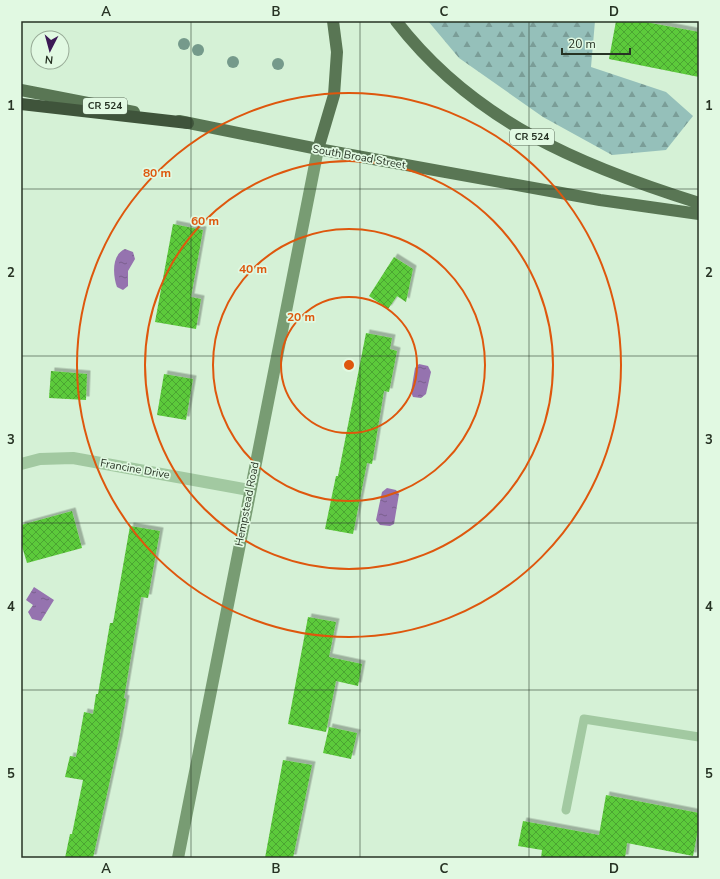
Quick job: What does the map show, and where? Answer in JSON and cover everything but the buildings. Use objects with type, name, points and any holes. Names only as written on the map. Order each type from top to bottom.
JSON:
[{"type":"highway","points":[[21,104],[188,122]]},
{"type":"main road","points":[[318,149],[334,95],[337,52],[333,21]]},
{"type":"main road","name":"CR 524","points":[[396,21],[441,71],[477,102],[524,133],[566,155],[651,188],[699,203]]},
{"type":"main road","name":"South Broad Street","points":[[21,90],[318,149],[600,200],[699,214]]},
{"type":"street","name":"Hempstead Road","points":[[178,858],[249,490],[318,149]]},
{"type":"street","name":"Francine Drive","points":[[21,464],[40,459],[73,458],[249,490]]},
{"type":"lane","points":[[566,810],[584,719],[699,737]]},
{"type":"green space","points":[[428,21],[595,21],[591,67],[666,92],[693,116],[666,150],[612,155],[543,117],[459,58]]},
{"type":"water","points":[[125,249],[133,252],[135,259],[128,271],[128,286],[123,290],[117,287],[114,266],[117,256]]},
{"type":"water","points":[[419,364],[428,366],[431,372],[426,394],[421,398],[413,397],[411,392],[415,368]]},
{"type":"water","points":[[387,488],[396,490],[399,494],[394,524],[390,526],[380,525],[376,520],[382,492]]},
{"type":"water","points":[[34,587],[54,600],[41,621],[32,619],[28,612],[33,605],[26,600]]}]
